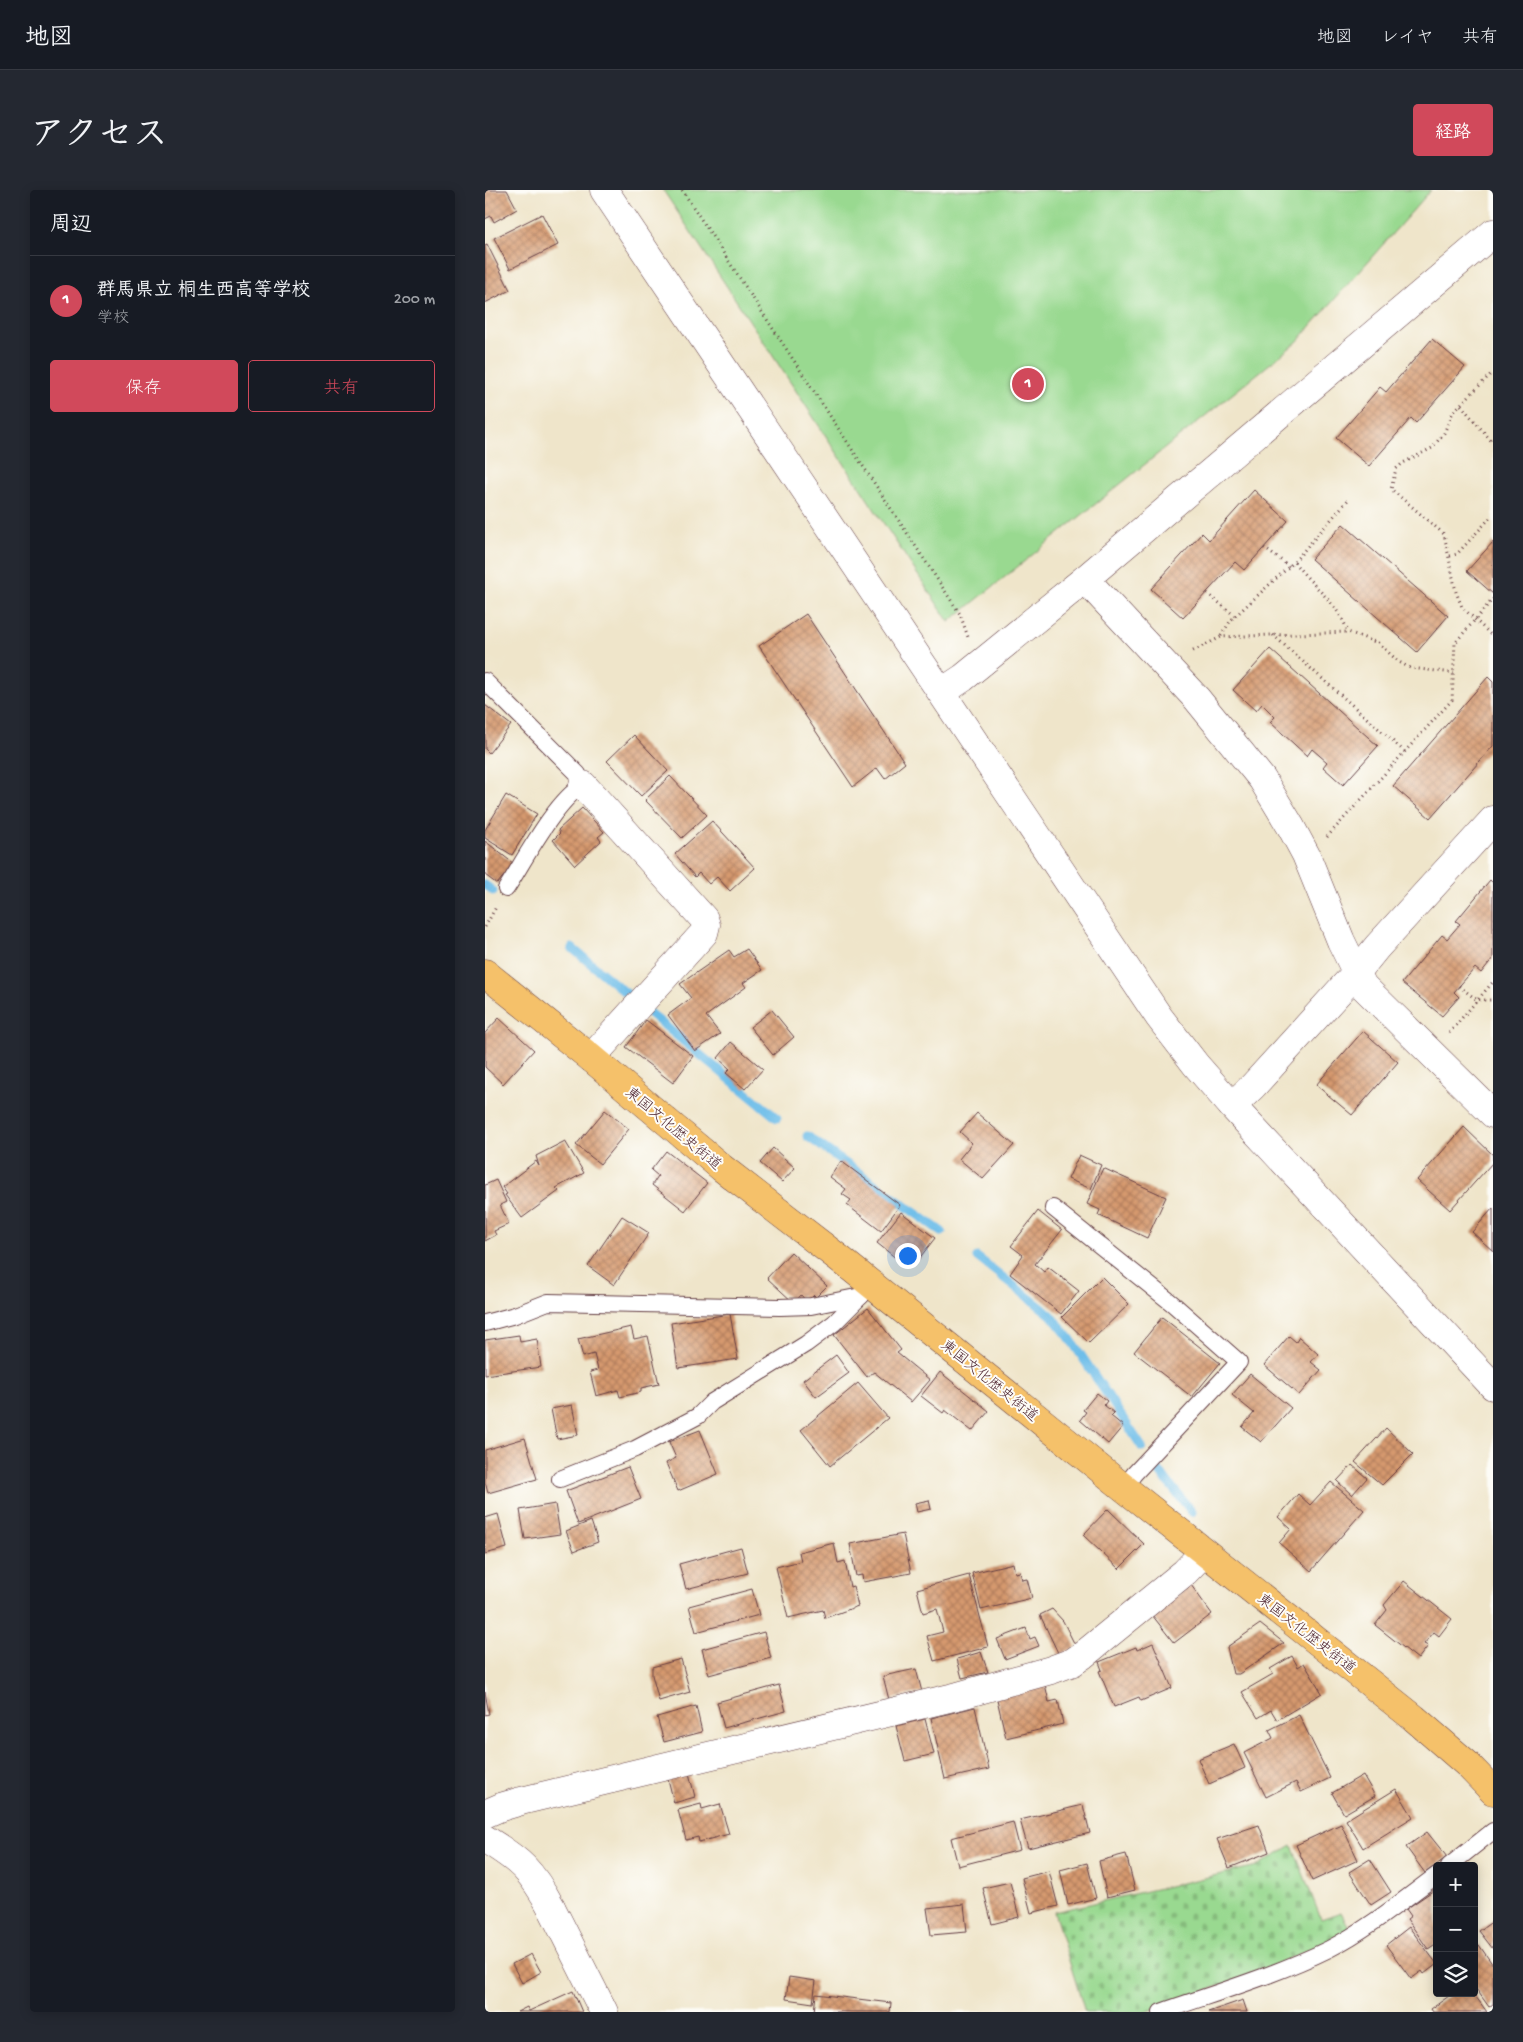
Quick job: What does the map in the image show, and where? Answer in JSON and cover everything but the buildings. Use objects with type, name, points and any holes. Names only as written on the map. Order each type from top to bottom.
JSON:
[{"type":"highway","name":"東国文化歴史街道","points":[[485,973],[591,1058],[866,1290],[1124,1488],[1415,1718],[1454,1752],[1493,1791]]},
{"type":"street","points":[[604,190],[1159,1017],[1196,1065],[1232,1106],[1493,1384]]},
{"type":"street","points":[[941,692],[963,678],[1085,579],[1493,233]]},
{"type":"street","points":[[1085,579],[1197,699],[1262,779],[1306,855],[1341,941],[1363,986],[1373,998],[1493,1114]]},
{"type":"street","points":[[583,785],[703,919],[706,926],[704,933],[591,1058]]},
{"type":"street","points":[[1232,1106],[1253,1086],[1493,820]]},
{"type":"street","points":[[485,1814],[521,1801],[957,1696],[1073,1662],[1185,1572],[1204,1552]]},
{"type":"street","points":[[485,1839],[517,1859],[527,1868],[537,1882],[604,2012]]},
{"type":"lane","points":[[485,681],[578,774],[583,785],[572,791],[559,807],[506,889]]},
{"type":"lane","points":[[1053,1208],[1173,1304],[1239,1362],[1134,1474],[1124,1488]]},
{"type":"lane","points":[[485,1323],[515,1315],[547,1302],[811,1306],[866,1290]]},
{"type":"lane","points":[[561,1479],[635,1449],[698,1416],[712,1402],[766,1371],[834,1323],[866,1290]]},
{"type":"lane","points":[[1454,1862],[1493,1831]]},
{"type":"lane","points":[[1161,2012],[1266,1975],[1331,1948],[1370,1925],[1433,1878]]},
{"type":"path","points":[[682,190],[960,614],[969,640]]},
{"type":"path","points":[[1490,634],[1462,607],[1456,592],[1444,534],[1391,489],[1396,469],[1403,463],[1432,448],[1444,433],[1453,412],[1493,372]]},
{"type":"path","points":[[1461,405],[1493,442]]},
{"type":"path","points":[[1221,637],[1235,616],[1294,562],[1348,500]]},
{"type":"path","points":[[1450,556],[1457,554],[1491,517],[1493,518]]},
{"type":"path","points":[[1264,548],[1289,566]]},
{"type":"path","points":[[1294,562],[1307,580],[1326,596],[1344,619],[1348,632]]},
{"type":"path","points":[[1207,593],[1235,616]]},
{"type":"path","points":[[1322,843],[1452,700],[1455,642],[1493,599]]},
{"type":"path","points":[[1185,655],[1221,637],[1348,632],[1378,642],[1399,662],[1410,668],[1453,673]]},
{"type":"path","points":[[1273,635],[1405,752]]},
{"type":"path","points":[[1448,1034],[1493,982]]},
{"type":"path","points":[[1459,986],[1477,1000],[1493,1000]]},
{"type":"green space","points":[[663,190],[1431,190],[1297,342],[949,622]]},
{"type":"green space","points":[[1292,1845],[1321,1919],[1341,1912],[1351,1931],[1256,1973],[1145,2012],[1085,2012],[1054,1912],[1257,1866]]},
{"type":"waterway","points":[[485,885],[493,891]]},
{"type":"waterway","points":[[572,948],[632,998]]},
{"type":"waterway","points":[[648,1012],[777,1118]]},
{"type":"waterway","points":[[807,1136],[942,1232]]},
{"type":"waterway","points":[[977,1257],[1051,1315],[1069,1337],[1142,1447]]},
{"type":"waterway","points":[[1155,1466],[1192,1512]]},
{"type":"place","name":"群馬県立 桐生西高等学校","points":[[1028,384]]}]
